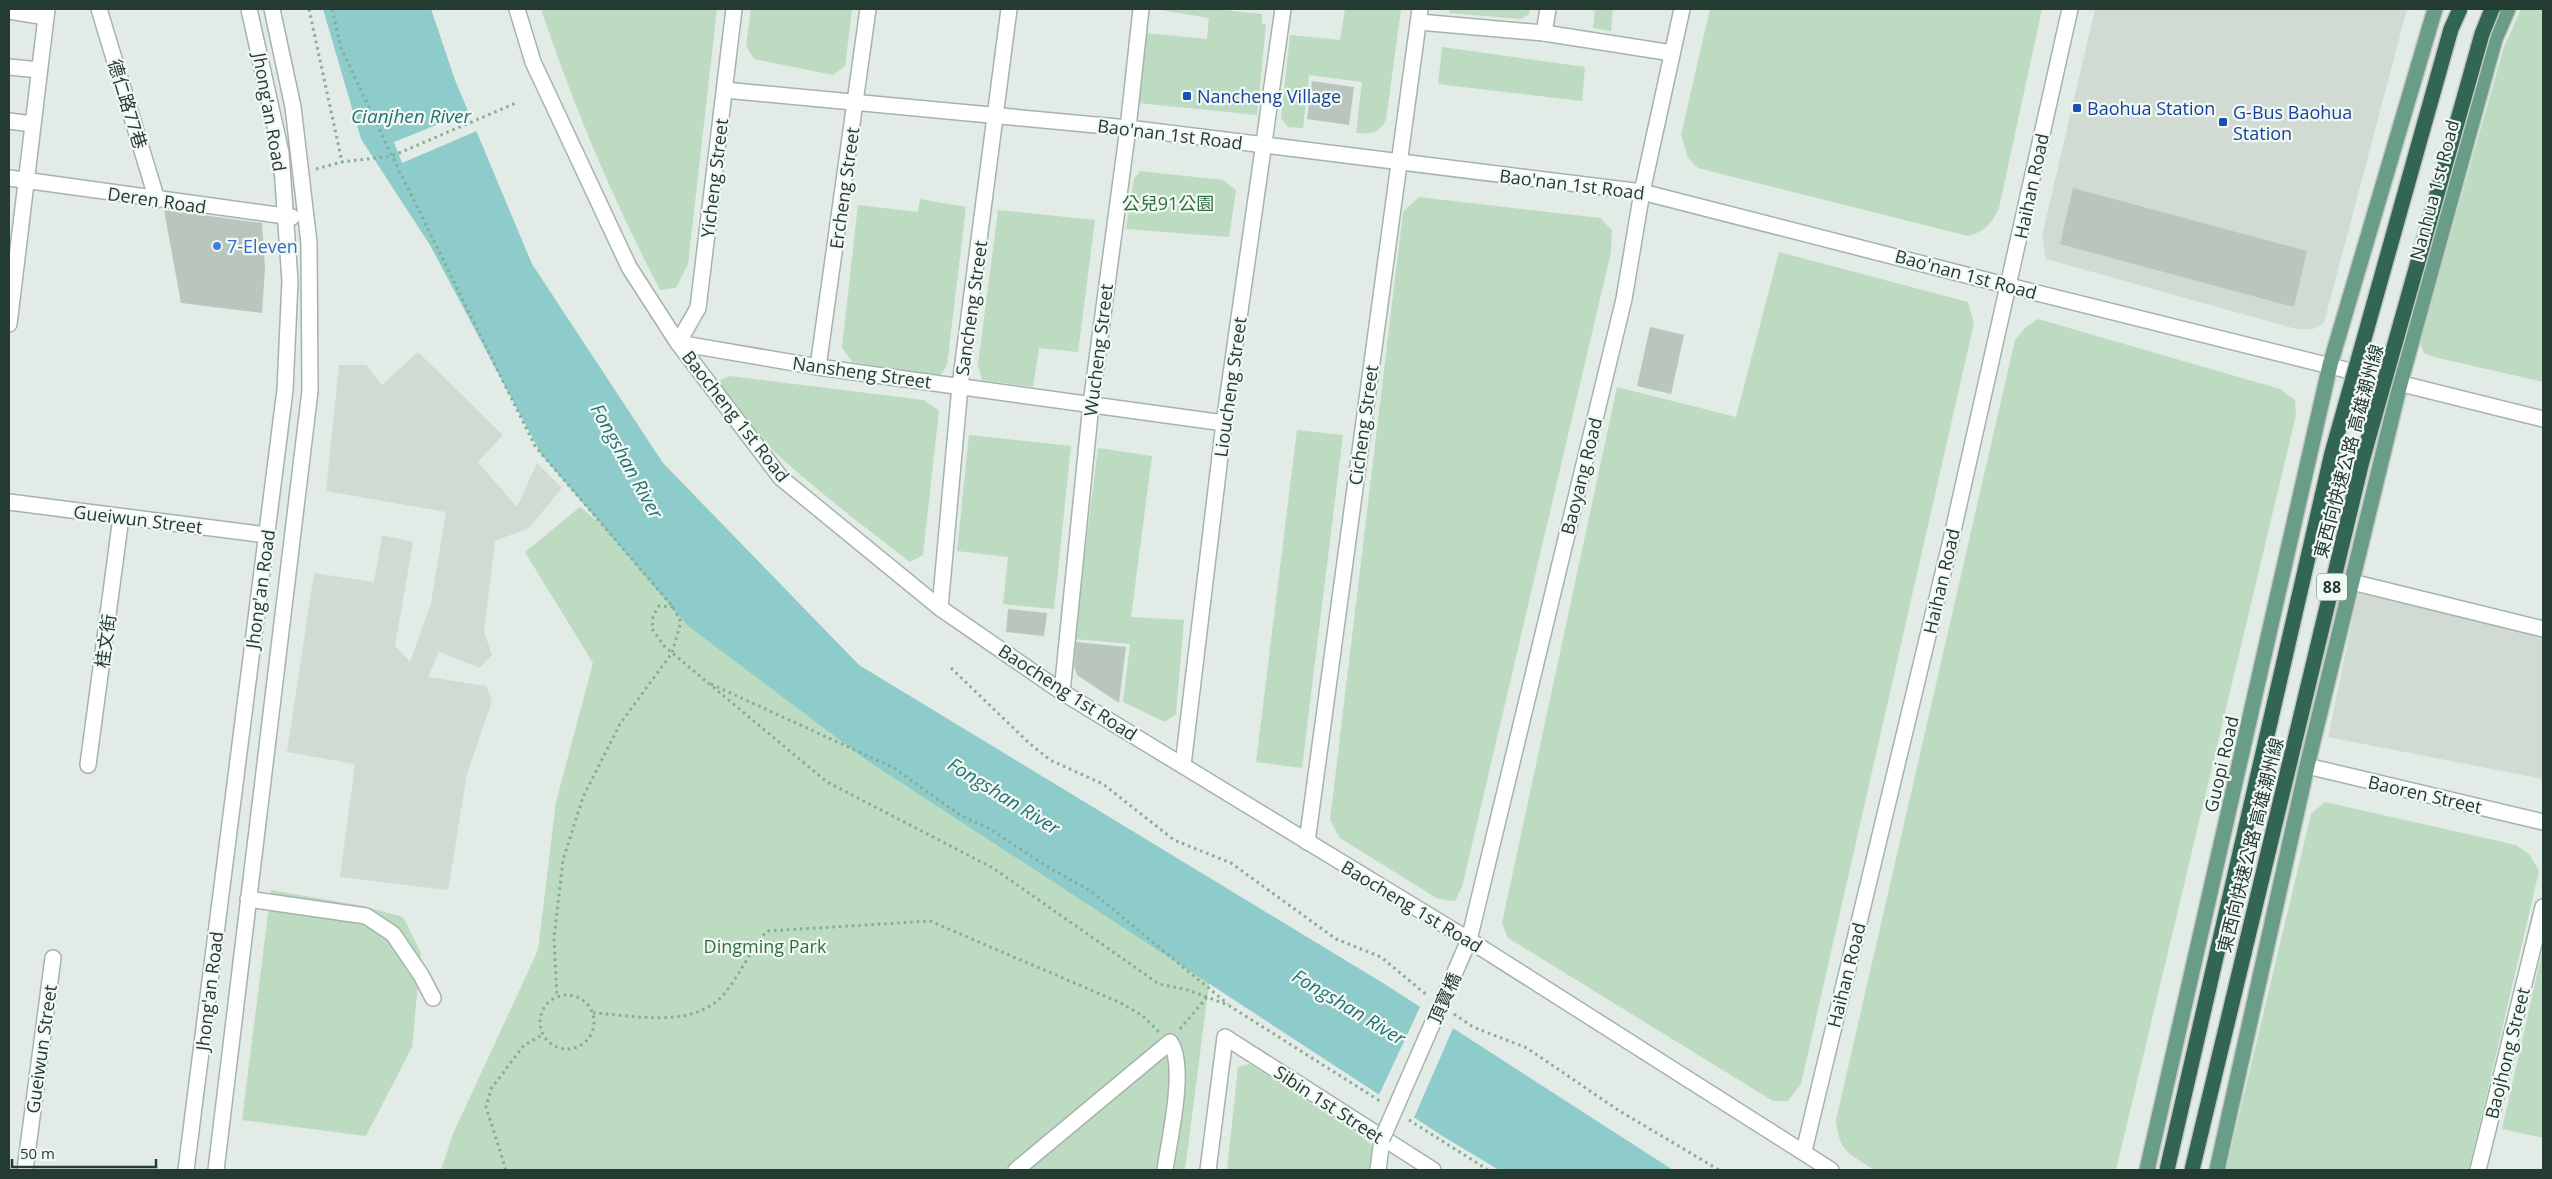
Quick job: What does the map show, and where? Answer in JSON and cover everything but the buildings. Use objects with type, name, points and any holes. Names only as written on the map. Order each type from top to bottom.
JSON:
[{"type":"highway","name":"東西向快速公路 高雄潮州線","points":[[2167,1170],[2332,453],[2448,39],[2460,9]]},
{"type":"highway","name":"東西向快速公路 高雄潮州線","points":[[2192,1170],[2362,461],[2482,34],[2492,9]]},
{"type":"main road","points":[[2330,365],[2435,9]]},
{"type":"main road","name":"Nanhua 1st Road","points":[[2400,384],[2495,39],[2508,9]]},
{"type":"main road","name":"Guopi Road","points":[[2147,1170],[2330,365]]},
{"type":"main road","points":[[2217,1170],[2307,766],[2400,384]]},
{"type":"street","name":"德仁路77巷","points":[[99,9],[157,200]]},
{"type":"street","name":"Jhong'an Road","points":[[186,1170],[285,390],[290,282],[284,218],[281,153],[250,9]]},
{"type":"street","name":"Jhong'an Road","points":[[216,1170],[310,391],[309,244],[293,107],[272,9]]},
{"type":"street","name":"Baocheng 1st Road","points":[[517,9],[533,62],[629,267],[678,343],[781,478],[940,608],[1062,692],[1469,940],[1804,1151],[1831,1170]]},
{"type":"street","name":"Yicheng Street","points":[[678,343],[698,308],[734,9]]},
{"type":"street","name":"Ercheng Street","points":[[818,367],[868,9]]},
{"type":"street","name":"Sancheng Street","points":[[940,608],[960,386],[997,116],[1009,9]]},
{"type":"street","name":"Wucheng Street","points":[[1062,692],[1091,404],[1128,128],[1141,9]]},
{"type":"street","name":"Lioucheng Street","points":[[1183,765],[1224,423],[1283,9]]},
{"type":"street","points":[[1544,33],[1548,9]]},
{"type":"street","name":"Baoyang Road","points":[[1469,940],[1624,299],[1642,192],[1682,9]]},
{"type":"street","name":"Haihan Road","points":[[1804,1151],[1951,540],[2070,9]]},
{"type":"street","points":[[9,11],[46,13],[9,324]]},
{"type":"street","points":[[1420,15],[1672,53]]},
{"type":"street","name":"Cicheng Street","points":[[1307,842],[1398,162],[1420,15]]},
{"type":"street","points":[[9,66],[39,70]]},
{"type":"street","name":"Bao'nan 1st Road","points":[[725,90],[856,104],[1128,128],[1642,192],[2543,419]]},
{"type":"street","points":[[9,121],[32,124]]},
{"type":"street","name":"Deren Road","points":[[9,178],[284,218],[306,217]]},
{"type":"street","name":"Nansheng Street","points":[[678,343],[818,367],[1224,423]]},
{"type":"street","name":"Gueiwun Street","points":[[9,502],[267,535]]},
{"type":"street","name":"桂文街","points":[[88,765],[121,517]]},
{"type":"street","points":[[2352,582],[2543,629]]},
{"type":"street","name":"Baoren Street","points":[[2307,766],[2543,822]]},
{"type":"street","points":[[248,899],[366,916],[393,934],[421,975],[433,998]]},
{"type":"street","name":"Baojhong Street","points":[[2478,1170],[2543,907]]},
{"type":"street","name":"頂寶橋","points":[[1378,1170],[1382,1139],[1469,940]]},
{"type":"street","name":"Gueiwun Street","points":[[25,1170],[53,958]]},
{"type":"street","name":"Sibin 1st Street","points":[[1208,1170],[1225,1037],[1433,1170]]},
{"type":"street","points":[[1016,1170],[1170,1042],[1176,1050],[1178,1074],[1165,1170]]},
{"type":"path","points":[[308,9],[342,162]]},
{"type":"path","points":[[332,9],[341,48],[535,446],[673,607],[681,622],[672,653],[620,724],[582,797],[563,860],[554,938],[558,997]]},
{"type":"path","points":[[301,173],[342,162],[392,156],[516,103]]},
{"type":"path","points":[[673,607],[659,606],[653,616],[652,629],[672,653],[828,782],[993,868],[1158,984],[1207,997],[1233,1008]]},
{"type":"path","points":[[951,668],[1028,742],[1050,760],[1103,784],[1174,840],[1231,863],[1336,939],[1381,957],[1436,1002]]},
{"type":"path","points":[[706,682],[894,768],[960,814],[990,829],[1043,864],[1092,892],[1233,1008],[1381,1102]]},
{"type":"path","points":[[593,1013],[672,1017],[706,1011],[724,994],[757,942],[767,931],[930,921],[1121,1003],[1143,1016],[1170,1042],[1207,997]]},
{"type":"path","points":[[574,996],[589,1005],[593,1013],[593,1031],[582,1044],[565,1048],[549,1041],[544,1034],[541,1017],[550,1001],[558,997],[574,996]]},
{"type":"path","points":[[1451,1012],[1473,1027],[1527,1048],[1618,1110],[1719,1170]]},
{"type":"path","points":[[506,1170],[486,1107],[491,1090],[524,1045],[544,1034]]},
{"type":"path","points":[[1406,1118],[1488,1170]]},
{"type":"shaded area","name":"G-Bus Baohua Station","points":[[2095,9],[2407,9],[2324,323],[2313,329],[2296,329],[2046,259],[2042,236]]},
{"type":"shaded area","points":[[418,352],[503,435],[478,462],[517,507],[537,463],[562,488],[529,528],[495,541],[484,632],[492,655],[480,668],[439,652],[428,677],[486,686],[492,701],[467,774],[448,890],[340,877],[355,764],[287,752],[314,573],[374,582],[382,535],[413,542],[395,646],[410,662],[431,603],[446,512],[326,491],[339,365],[366,365],[382,385]]},
{"type":"shaded area","points":[[2358,593],[2543,635],[2543,779],[2328,737]]},
{"type":"green space","points":[[541,9],[717,9],[688,264],[676,288],[660,290],[626,222],[566,81]]},
{"type":"green space","points":[[751,9],[852,9],[845,66],[833,75],[754,59],[746,46]]},
{"type":"green space","points":[[1155,9],[1214,9],[1262,14],[1262,24],[1266,25],[1257,115],[1138,103],[1145,33],[1207,39],[1209,18]]},
{"type":"green space","points":[[1345,9],[1401,9],[1386,120],[1377,131],[1356,133],[1362,82],[1309,75],[1303,128],[1288,127],[1281,118],[1290,35],[1340,40]]},
{"type":"green space","points":[[1450,9],[1530,9],[1529,14],[1521,19],[1449,13]]},
{"type":"green space","points":[[1595,9],[1613,9],[1611,31],[1593,28]]},
{"type":"green space","points":[[1710,9],[2042,9],[1999,208],[1990,223],[1979,232],[1968,236],[1698,168],[1688,158],[1681,135]]},
{"type":"green space","points":[[2521,9],[2543,9],[2543,382],[2434,357],[2424,353],[2420,342],[2504,47]]},
{"type":"green space","points":[[1442,47],[1585,67],[1582,101],[1438,84]]},
{"type":"green space","name":"公兒91公園","points":[[1140,171],[1223,180],[1236,190],[1229,237],[1126,229],[1134,179]]},
{"type":"green space","points":[[1419,197],[1600,218],[1612,230],[1611,252],[1462,887],[1455,901],[1438,899],[1340,838],[1330,820],[1403,212]]},
{"type":"green space","points":[[920,199],[966,207],[947,365],[940,376],[852,362],[842,347],[858,205],[918,212]]},
{"type":"green space","points":[[998,210],[1095,220],[1078,352],[1039,348],[1033,387],[982,380],[978,365]]},
{"type":"green space","points":[[1779,252],[1968,302],[1974,323],[1801,1084],[1788,1101],[1773,1101],[1508,938],[1502,923],[1617,387],[1736,417]]},
{"type":"green space","points":[[2038,319],[2280,389],[2295,400],[2296,415],[2116,1170],[1874,1170],[1847,1151],[1837,1131],[1836,1120],[2015,340],[2026,327]]},
{"type":"green space","points":[[729,376],[924,400],[939,411],[923,555],[910,562],[834,503],[772,449],[746,423],[727,400],[719,381]]},
{"type":"green space","points":[[1297,430],[1343,435],[1302,768],[1256,762]]},
{"type":"green space","points":[[969,435],[1071,446],[1054,609],[1003,604],[1008,557],[957,551]]},
{"type":"green space","points":[[1098,448],[1152,456],[1131,617],[1184,620],[1176,714],[1165,722],[1123,702],[1130,644],[1074,639]]},
{"type":"green space","name":"Dingming Park","points":[[580,507],[902,768],[1212,961],[1185,1170],[441,1170],[453,1134],[538,950],[556,802],[593,663],[525,552]]},
{"type":"green space","points":[[2325,802],[2516,845],[2530,855],[2539,871],[2469,1170],[2226,1170],[2311,814]]},
{"type":"green space","points":[[271,890],[363,906],[403,917],[421,953],[412,1047],[366,1136],[242,1120]]},
{"type":"green space","points":[[2543,948],[2543,1138],[2502,1129]]},
{"type":"green space","points":[[1250,1064],[1358,1134],[1374,1147],[1370,1170],[1227,1170],[1238,1067]]},
{"type":"water","name":"Cianjhen River","points":[[323,9],[431,9],[455,80],[532,264],[663,463],[859,665],[1383,983],[1673,1170],[1499,1170],[1444,1137],[865,759],[688,626],[541,454],[430,245],[361,139]]},
{"type":"pier","points":[[471,111],[479,130],[402,163],[394,142]]},
{"type":"pier","points":[[1421,1005],[1454,1026],[1413,1120],[1378,1097]]},
{"type":"place","name":"Nancheng Village","points":[[1187,96]]},
{"type":"place","name":"Baohua Station","points":[[2077,108]]},
{"type":"place","name":"G-Bus Baohua Station","points":[[2223,122]]},
{"type":"place","name":"7-Eleven","points":[[217,246]]},
{"type":"water label","name":"Fongshan River","points":[[627,461]]},
{"type":"water label","name":"Fongshan River","points":[[1004,796]]},
{"type":"water label","name":"Fongshan River","points":[[1349,1007]]}]
